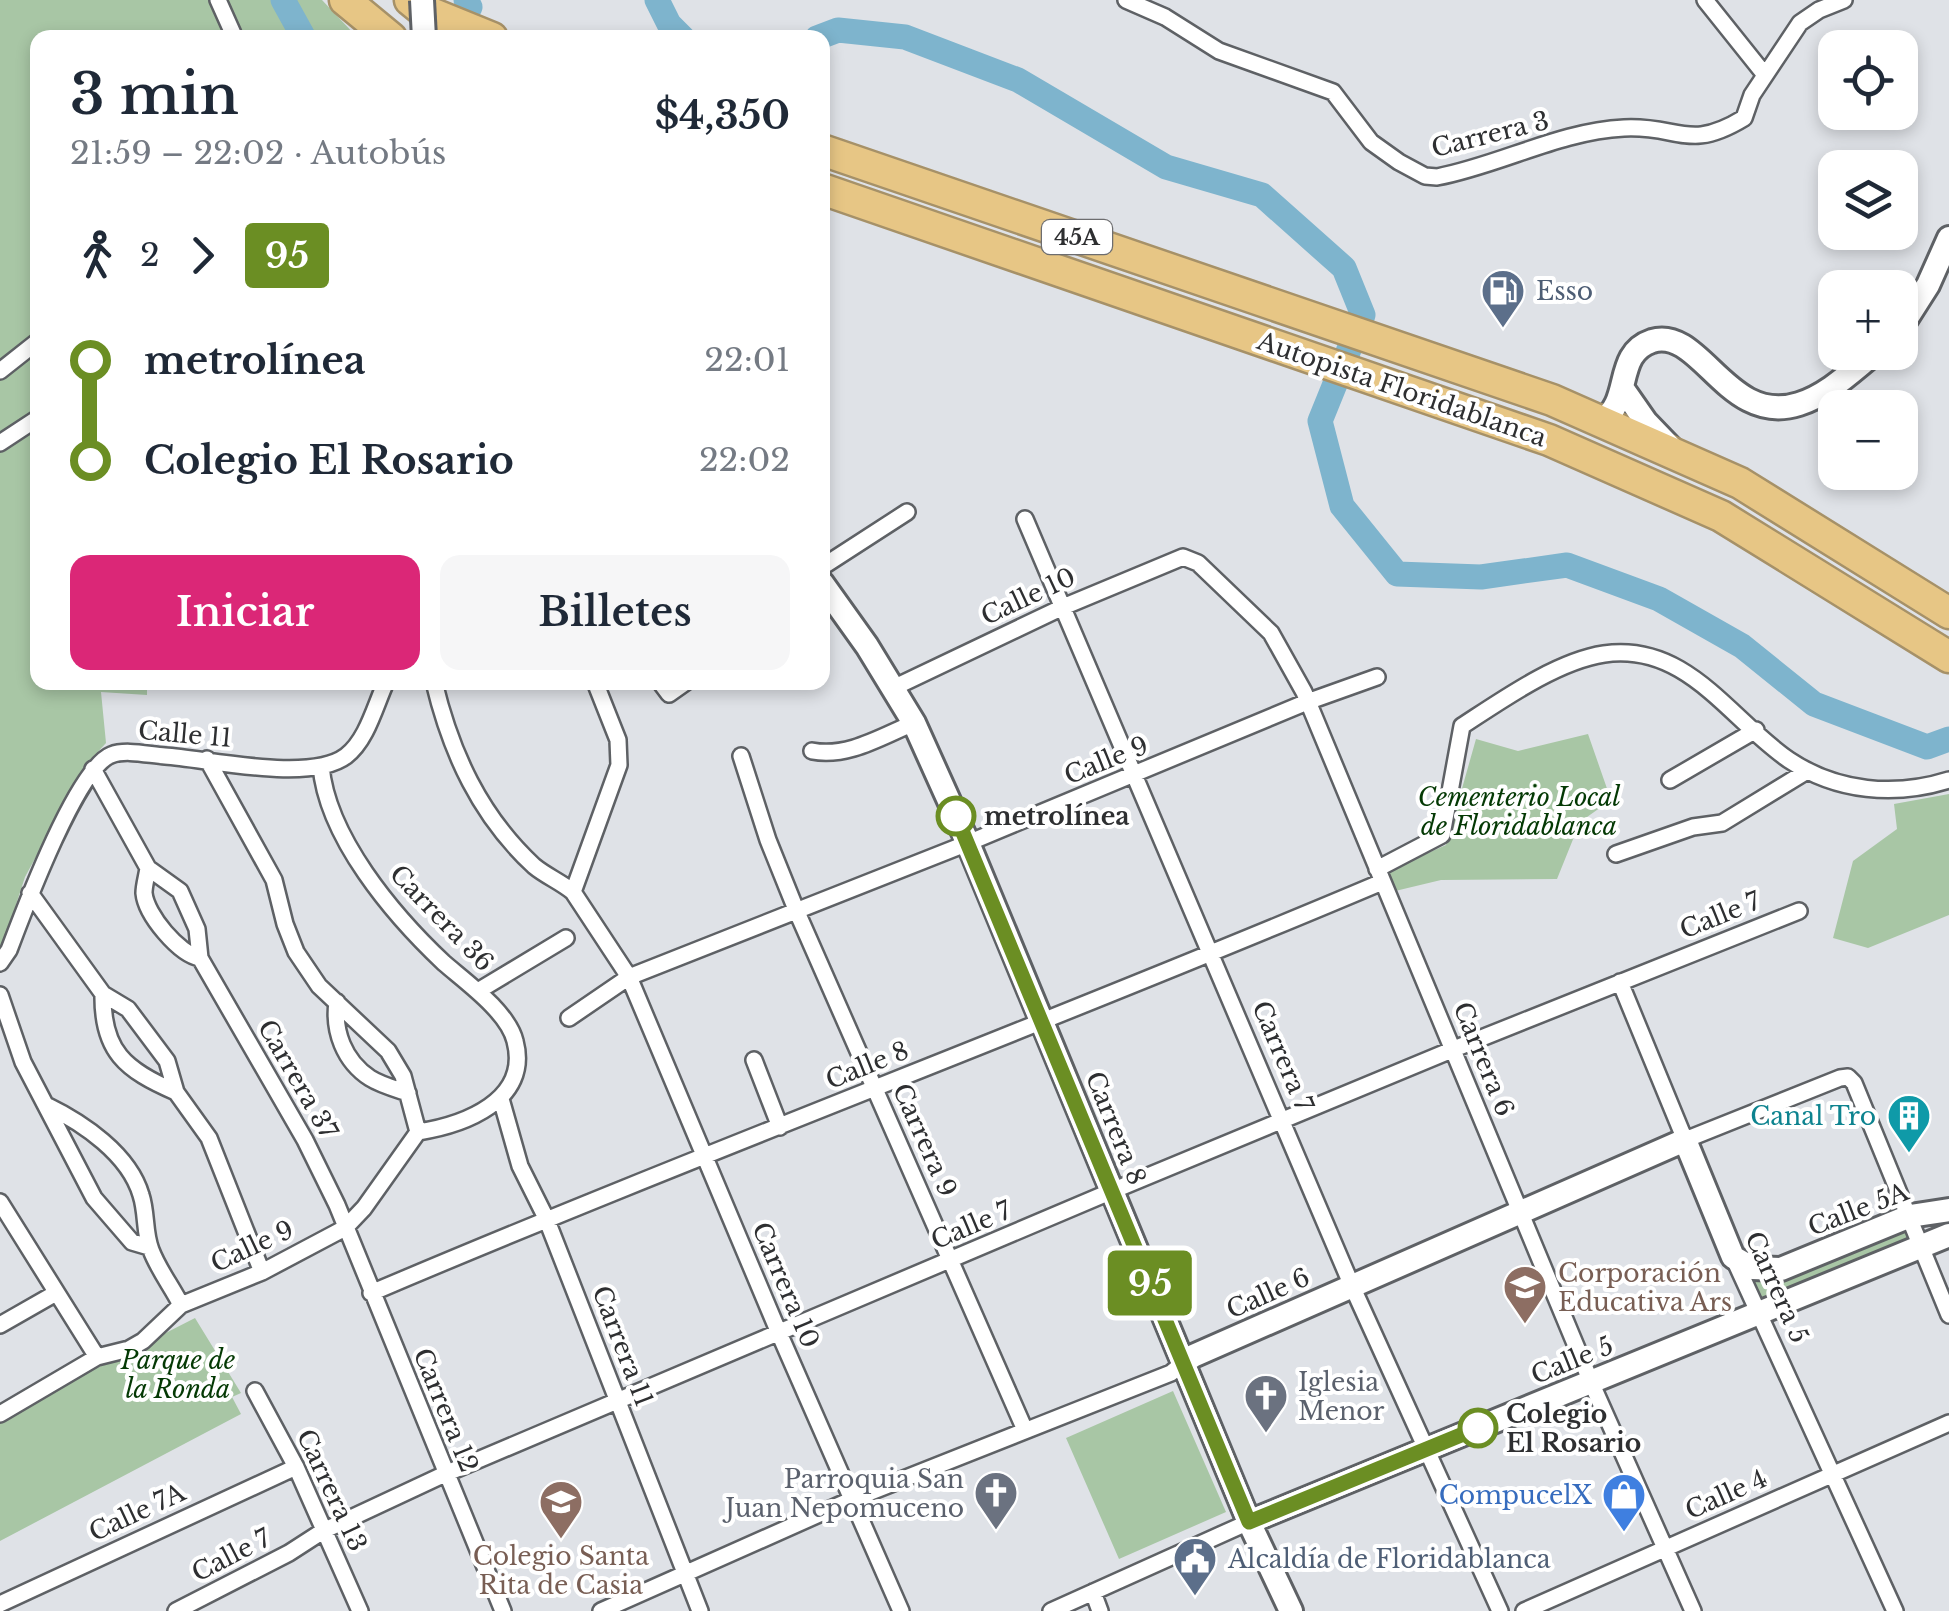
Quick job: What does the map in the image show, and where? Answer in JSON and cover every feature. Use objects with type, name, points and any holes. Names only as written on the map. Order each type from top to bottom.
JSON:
[{"type":"highway","points":[[410,0],[421,10],[468,30]]},
{"type":"highway","points":[[357,16],[379,30]]},
{"type":"highway","name":"Autopista Floridablanca","points":[[830,153],[1539,395],[1740,483],[1949,613]]},
{"type":"highway","name":"Autopista Floridablanca","points":[[830,193],[1549,440],[1722,516],[1945,654]]},
{"type":"main road","points":[[422,0],[424,30]]},
{"type":"main road","points":[[1918,301],[1949,238]]},
{"type":"main road","points":[[1601,421],[1617,406],[1628,361],[1636,350],[1654,340],[1674,342],[1690,351],[1732,391],[1767,407],[1790,407],[1816,397],[1852,370]]},
{"type":"main road","points":[[1623,389],[1646,422],[1678,455]]},
{"type":"main road","name":"Carrera 8","points":[[830,594],[914,722],[968,843],[1249,1522],[1291,1611]]},
{"type":"main road","name":"Carrera 8","points":[[830,619],[856,654],[886,679]]},
{"type":"main road","name":"Calle 6","points":[[1183,1364],[1685,1140]]},
{"type":"main road","name":"Carrera 5","points":[[1685,1140],[1733,1258]]},
{"type":"main road","name":"Calle 5A","points":[[1733,1258],[1752,1268],[1781,1269],[1910,1216],[1949,1210]]},
{"type":"main road","name":"Calle 5","points":[[1249,1522],[1949,1234]]},
{"type":"street","points":[[218,0],[231,30]]},
{"type":"street","name":"Carrera 3","points":[[1126,0],[1166,18],[1219,50],[1334,92],[1370,142],[1425,176],[1437,177],[1603,130],[1640,128],[1699,137],[1714,135],[1744,118],[1752,95],[1800,23],[1844,0]]},
{"type":"street","points":[[1704,0],[1765,75]]},
{"type":"street","points":[[0,371],[30,347]]},
{"type":"street","points":[[0,443],[30,423]]},
{"type":"street","points":[[830,562],[907,512]]},
{"type":"street","name":"Carrera 7","points":[[1025,518],[1352,1286],[1500,1611]]},
{"type":"street","name":"Calle 10","points":[[886,679],[1186,557]]},
{"type":"street","name":"Carrera 6","points":[[1186,557],[1198,563],[1271,632],[1308,702],[1591,1382],[1692,1611]]},
{"type":"street","name":"Calle 8","points":[[371,1293],[546,1218],[1212,954],[1379,876],[1442,836],[1462,726],[1568,666],[1600,655],[1639,654],[1682,669],[1756,730]]},
{"type":"street","name":"Calle 9","points":[[569,1018],[629,977],[1377,677]]},
{"type":"street","points":[[321,766],[347,755],[360,740],[382,690]]},
{"type":"street","points":[[436,690],[460,768],[493,821],[536,868],[574,892],[619,765],[618,740],[598,690]]},
{"type":"street","points":[[812,751],[846,752],[914,722]]},
{"type":"street","points":[[1670,780],[1756,730],[1807,770],[1842,784],[1904,790],[1949,780]]},
{"type":"street","name":"Calle 11","points":[[92,768],[111,755],[126,754],[270,768],[321,766]]},
{"type":"street","name":"Carrera 9","points":[[742,756],[768,840],[797,912],[1025,1430]]},
{"type":"street","points":[[208,759],[274,880],[296,952],[319,986],[388,1051],[403,1076],[418,1132],[452,1127],[500,1099]]},
{"type":"street","name":"Carrera 36","points":[[321,766],[323,788],[364,874],[509,1027],[516,1042],[512,1078],[500,1099]]},
{"type":"street","points":[[0,963],[92,768]]},
{"type":"street","name":"Carrera 37","points":[[92,768],[148,868],[180,891],[197,929],[200,958],[305,1140],[345,1228]]},
{"type":"street","points":[[1616,854],[1693,827],[1722,823],[1807,770]]},
{"type":"street","name":"Carrera 37","points":[[148,868],[144,896],[154,916],[187,955],[200,958]]},
{"type":"street","name":"Carrera 10","points":[[574,892],[629,977],[901,1611]]},
{"type":"street","points":[[30,893],[104,994],[128,1010],[167,1061],[176,1092],[209,1138],[262,1272]]},
{"type":"street","name":"Calle 7","points":[[176,1611],[289,1553],[323,1530],[445,1474],[1112,1191],[1798,911]]},
{"type":"street","points":[[478,991],[566,938]]},
{"type":"street","name":"Carrera 5","points":[[1620,982],[1685,1140]]},
{"type":"street","points":[[104,994],[103,1021],[110,1044],[123,1061],[146,1079],[176,1092]]},
{"type":"street","points":[[0,995],[23,1062],[94,1198],[132,1242],[149,1247]]},
{"type":"street","points":[[337,1002],[337,1034],[348,1054],[370,1078],[408,1093]]},
{"type":"street","points":[[754,1060],[780,1127]]},
{"type":"street","name":"Calle 6","points":[[1685,1140],[1848,1078],[1854,1083],[1910,1216]]},
{"type":"street","name":"Carrera 11","points":[[500,1099],[520,1166],[546,1218],[700,1611]]},
{"type":"street","points":[[46,1106],[100,1140],[127,1166],[140,1189],[149,1247],[182,1305]]},
{"type":"street","name":"Calle 9","points":[[0,1414],[97,1357],[143,1341],[182,1305],[262,1272],[345,1228],[364,1208],[418,1132]]},
{"type":"street","points":[[0,1202],[5,1222],[97,1357]]},
{"type":"street","points":[[1910,1216],[1949,1315]]},
{"type":"street","name":"Carrera 12","points":[[345,1228],[503,1611]]},
{"type":"street","points":[[544,1266],[562,1258]]},
{"type":"street","name":"Carrera 5","points":[[1733,1258],[1895,1611]]},
{"type":"street","points":[[0,1325],[56,1293]]},
{"type":"street","name":"Calle 6","points":[[601,1611],[853,1499],[1183,1364]]},
{"type":"street","name":"Carrera 13","points":[[255,1390],[296,1467],[360,1611]]},
{"type":"street","name":"Calle 4","points":[[1524,1611],[1949,1423]]},
{"type":"street","name":"Calle 7A","points":[[0,1604],[296,1467]]},
{"type":"street","name":"Calle 5","points":[[1051,1611],[1249,1522]]},
{"type":"street","points":[[1093,1592],[1100,1611]]},
{"type":"street","points":[[19,1595],[28,1611]]},
{"type":"green space","points":[[0,0],[322,0],[350,30],[30,30],[30,690],[147,690],[147,695],[101,692],[106,743],[85,766],[25,877],[0,954]]},
{"type":"green space","name":"Cementerio Local de Floridablanca","points":[[1588,734],[1611,800],[1580,822],[1557,879],[1441,880],[1391,892],[1383,873],[1446,845],[1476,739],[1518,751]]},
{"type":"green space","points":[[1949,794],[1949,915],[1868,948],[1833,938],[1853,861],[1897,829],[1894,804]]},
{"type":"green space","points":[[1904,1227],[1910,1239],[1771,1298],[1762,1297],[1747,1273],[1763,1281],[1788,1278]]},
{"type":"green space","name":"Parque de la Ronda","points":[[195,1318],[241,1393],[232,1397],[241,1414],[0,1541],[0,1419],[85,1371]]},
{"type":"green space","points":[[1173,1391],[1226,1512],[1119,1559],[1066,1438]]},
{"type":"waterway","points":[[283,0],[300,30]]},
{"type":"waterway","points":[[466,0],[470,7]]},
{"type":"waterway","points":[[657,0],[675,30]]},
{"type":"waterway","points":[[830,33],[838,30],[905,37],[1018,80],[1166,167],[1262,195],[1344,268],[1363,315],[1320,421],[1342,506],[1397,574],[1481,577],[1567,565],[1659,599],[1742,646],[1814,704],[1927,747],[1949,739]]},
{"type":"bus line","name":"95","points":[[956,816],[1249,1522],[1478,1428]]},
{"type":"place","name":"Esso","points":[[1503,329]]},
{"type":"place","name":"metrolínea","points":[[956,816]]},
{"type":"place","name":"Canal Tro","points":[[1909,1154]]},
{"type":"place","name":"Corporación Educativa Ars","points":[[1525,1325]]},
{"type":"place","name":"Colegio El Rosario","points":[[1478,1428]]},
{"type":"place","name":"Iglesia Menor","points":[[1266,1434]]},
{"type":"place","name":"Parroquia San Juan Nepomuceno","points":[[996,1531]]},
{"type":"place","name":"CompucelX","points":[[1624,1533]]},
{"type":"place","name":"Colegio Santa Rita de Casia","points":[[561,1540]]},
{"type":"place","name":"Alcaldía de Floridablanca","points":[[1195,1597]]}]
